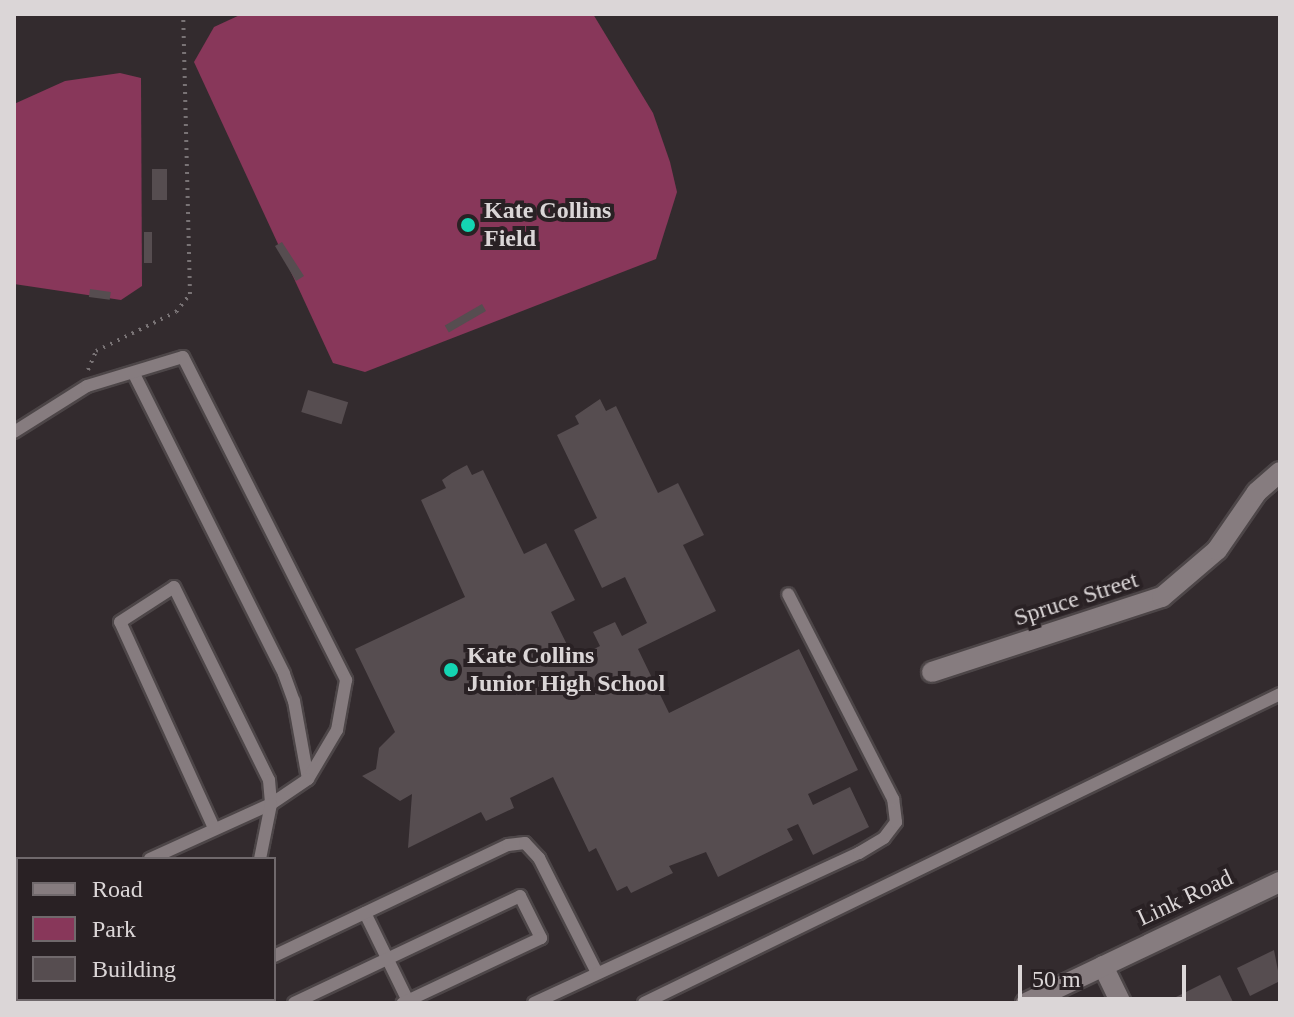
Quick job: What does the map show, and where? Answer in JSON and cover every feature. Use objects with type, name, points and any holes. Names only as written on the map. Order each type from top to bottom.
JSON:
[{"type":"street","name":"Spruce Street","points":[[932,672],[1162,597],[1217,550],[1257,492],[1280,472]]},
{"type":"street","name":"Link Road","points":[[1026,1003],[1280,882]]},
{"type":"street","points":[[1103,966],[1121,1003]]},
{"type":"lane","points":[[14,432],[87,386],[183,357],[346,680],[337,730],[308,779],[271,804],[154,857]]},
{"type":"lane","points":[[134,374],[289,687],[308,779]]},
{"type":"lane","points":[[214,828],[120,622],[174,587],[269,780],[271,804],[260,857]]},
{"type":"lane","points":[[534,1003],[859,853],[884,838],[896,822],[893,799],[788,594]]},
{"type":"lane","points":[[644,1003],[1280,694]]},
{"type":"lane","points":[[276,955],[508,845],[525,843],[539,858],[597,973]]},
{"type":"lane","points":[[294,1003],[388,959],[520,896],[541,938],[406,1002],[388,959],[365,913]]},
{"type":"path","points":[[87,386],[88,364],[96,351],[176,312],[190,294],[183,14]]},
{"type":"green space","name":"Kate Collins Field","points":[[242,14],[593,14],[653,113],[670,162],[677,192],[656,259],[365,372],[333,363],[194,62],[214,27]]},
{"type":"green space","points":[[120,73],[141,78],[142,286],[121,300],[14,284],[14,104],[65,81]]},
{"type":"building","points":[[152,169],[167,169],[167,200],[152,200]]},
{"type":"building","points":[[144,232],[152,232],[152,263],[144,263]]},
{"type":"building","points":[[282,242],[304,276],[296,281],[275,246]]},
{"type":"building","points":[[90,289],[111,292],[110,300],[89,297]]},
{"type":"building","points":[[482,304],[486,311],[449,332],[445,326]]},
{"type":"building","points":[[308,390],[348,402],[341,424],[301,412]]},
{"type":"building","points":[[600,399],[606,411],[616,406],[658,493],[678,483],[704,535],[683,545],[716,611],[638,649],[669,713],[799,649],[858,770],[808,794],[813,805],[850,787],[869,827],[813,855],[798,824],[787,829],[793,840],[718,877],[706,852],[669,866],[673,873],[631,893],[627,886],[617,891],[596,848],[589,852],[553,777],[510,798],[514,808],[486,821],[481,812],[408,848],[412,794],[400,801],[362,776],[376,769],[379,748],[395,732],[355,649],[465,597],[421,500],[446,488],[442,480],[452,473],[467,465],[472,475],[483,470],[524,554],[546,543],[575,600],[551,612],[574,659],[600,646],[593,632],[615,622],[622,636],[647,623],[625,577],[602,588],[574,530],[597,518],[557,435],[579,424],[575,416]]},
{"type":"building","points":[[1274,950],[1280,981],[1250,996],[1237,968]]},
{"type":"building","points":[[1220,975],[1233,1002],[1174,1003],[1172,999]]},
{"type":"place","name":"Kate Collins Field","points":[[468,225]]},
{"type":"place","name":"Kate Collins Junior High School","points":[[451,670]]}]
